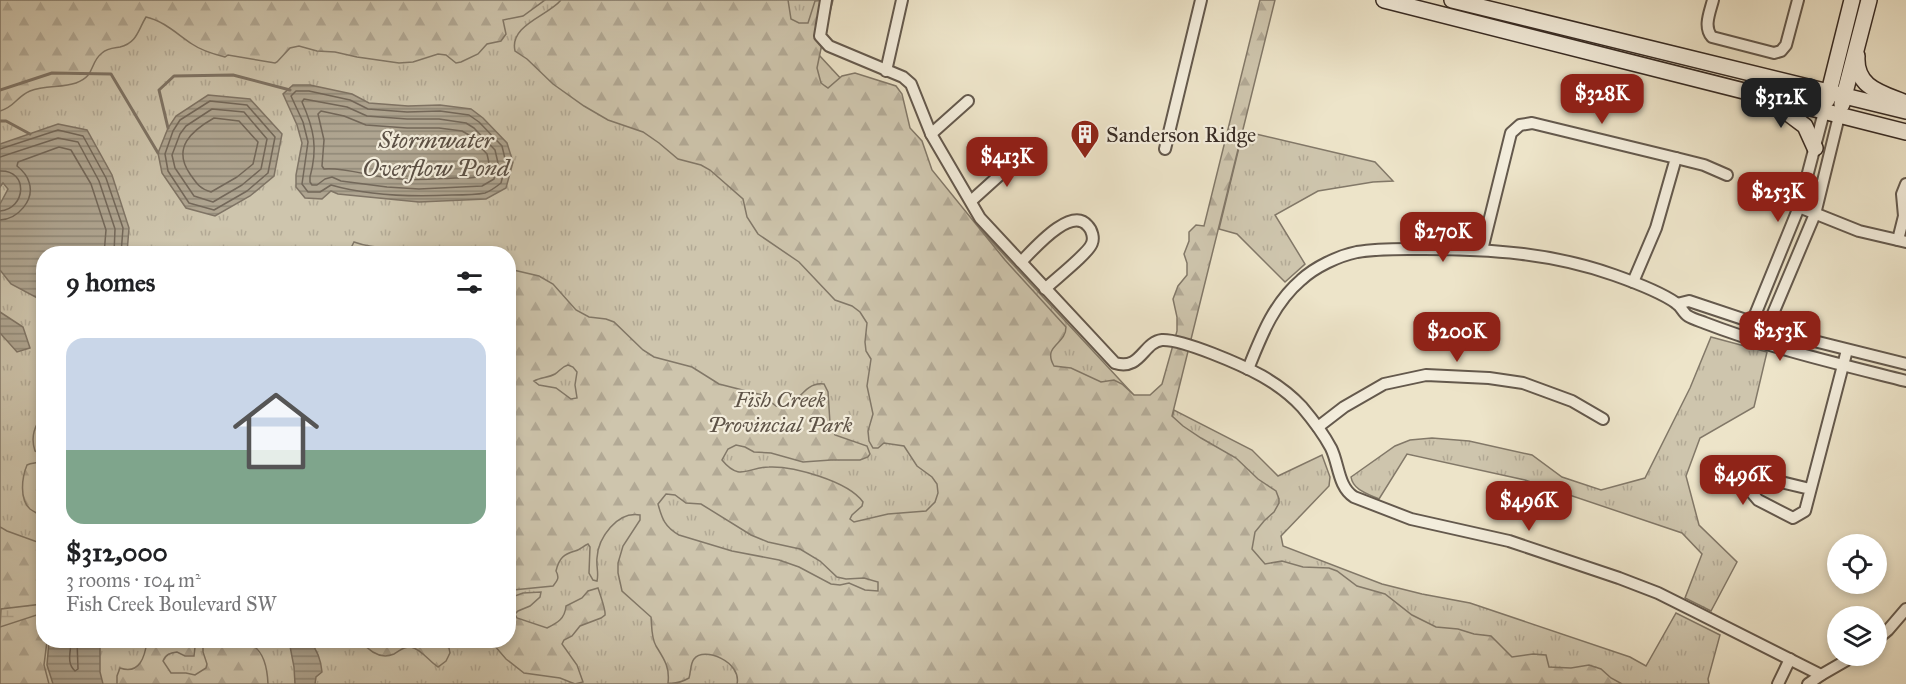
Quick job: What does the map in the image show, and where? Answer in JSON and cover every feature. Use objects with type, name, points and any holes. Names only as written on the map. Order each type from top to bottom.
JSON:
[{"type":"main road","points":[[1384,0],[1410,3],[1906,132]]},
{"type":"main road","points":[[1452,0],[1906,111]]},
{"type":"main road","points":[[1824,112],[1852,0]]},
{"type":"main road","points":[[1839,116],[1869,0]]},
{"type":"main road","points":[[1859,36],[1858,71],[1864,82],[1873,89],[1906,103]]},
{"type":"main road","points":[[1765,97],[1805,126],[1815,148]]},
{"type":"street","points":[[826,0],[820,36],[829,46],[903,77],[911,84],[931,134],[980,219],[1115,363],[1124,365],[1132,363],[1155,343],[1162,340],[1184,344],[1248,369],[1282,389],[1318,426],[1332,450],[1343,486],[1354,497],[1410,519],[1509,541],[1619,578],[1667,597],[1821,675]]},
{"type":"street","points":[[886,71],[902,0]]},
{"type":"street","points":[[1165,149],[1201,0]]},
{"type":"street","points":[[1713,0],[1707,26],[1708,33],[1717,39],[1774,53],[1781,51],[1786,45],[1798,0]]},
{"type":"street","points":[[931,134],[968,102]]},
{"type":"street","points":[[1746,338],[1800,207],[1824,112]]},
{"type":"street","points":[[1761,342],[1815,214],[1839,116]]},
{"type":"street","points":[[1482,250],[1511,133],[1520,125],[1532,123],[1710,167],[1726,175]]},
{"type":"street","points":[[971,201],[1023,154]]},
{"type":"street","points":[[1633,282],[1656,228],[1676,158]]},
{"type":"street","points":[[1800,207],[1859,231],[1902,241],[1904,216],[1902,194],[1906,184]]},
{"type":"street","points":[[1021,262],[1063,224],[1080,220],[1089,227],[1093,239],[1089,248],[1045,289]]},
{"type":"street","points":[[1248,369],[1265,328],[1277,307],[1302,279],[1322,266],[1357,252],[1384,249],[1482,250],[1547,258],[1600,270],[1633,282],[1677,304],[1687,316],[1746,338],[1906,381]]},
{"type":"street","points":[[1677,304],[1689,301],[1767,327],[1906,364]]},
{"type":"street","points":[[1810,489],[1760,477],[1753,482],[1752,493],[1758,500],[1793,518],[1805,511],[1848,350]]},
{"type":"street","points":[[1318,426],[1344,406],[1384,384],[1426,375],[1489,378],[1523,383],[1572,401],[1603,419]]},
{"type":"street","points":[[1887,631],[1906,609]]},
{"type":"street","points":[[1778,684],[1790,659]]},
{"type":"street","points":[[1808,684],[1837,666]]},
{"type":"green space","name":"Fish Creek Provincial Park","points":[[0,0],[833,0],[819,55],[1156,419],[1170,426],[1174,410],[1252,450],[1278,476],[1322,455],[1330,477],[1329,486],[1281,536],[1283,546],[1382,584],[1470,603],[1630,657],[1646,666],[1676,613],[1720,635],[1708,679],[1709,684],[0,684]]},
{"type":"green space","points":[[0,0],[545,0],[523,16],[503,20],[506,34],[501,41],[487,44],[478,54],[456,63],[446,55],[438,54],[413,62],[399,63],[317,51],[299,46],[290,48],[275,63],[228,55],[225,57],[200,49],[165,25],[146,17],[134,39],[126,45],[104,51],[95,61],[87,77],[71,85],[30,91],[0,111]]},
{"type":"green space","points":[[561,0],[788,0],[791,19],[799,23],[808,23],[815,1],[825,0],[829,9],[817,68],[821,83],[828,88],[842,76],[855,73],[896,86],[902,94],[910,128],[922,141],[932,170],[1005,260],[1066,327],[1065,333],[1051,354],[1054,366],[1071,368],[1101,382],[1114,380],[1134,395],[1150,395],[1162,384],[1177,331],[1173,299],[1178,286],[1187,275],[1184,254],[1189,241],[1189,232],[1196,225],[1204,226],[1260,0],[1275,0],[1172,416],[1201,438],[1236,458],[1258,479],[1276,491],[1279,503],[1274,512],[1255,532],[1252,549],[1265,564],[1282,561],[1303,567],[1329,568],[1337,571],[1357,586],[1385,594],[1412,615],[1436,627],[1491,636],[1512,657],[1546,655],[1549,667],[1571,668],[1589,665],[1601,669],[1622,684],[737,684],[734,669],[728,663],[721,658],[706,654],[694,659],[689,678],[668,683],[666,663],[653,639],[651,617],[622,591],[618,573],[618,563],[623,546],[640,520],[640,515],[624,517],[605,535],[598,550],[597,581],[593,580],[589,573],[590,547],[588,544],[562,557],[556,571],[558,579],[553,586],[516,590],[516,271],[539,276],[553,284],[576,310],[589,317],[614,322],[643,350],[654,357],[692,367],[719,384],[762,395],[776,406],[788,408],[808,388],[824,384],[828,392],[830,423],[835,435],[867,446],[870,454],[860,460],[803,462],[771,453],[754,452],[736,445],[728,449],[722,460],[728,467],[744,472],[779,467],[833,481],[856,494],[863,502],[850,519],[854,522],[888,514],[926,511],[935,502],[938,493],[937,484],[932,477],[917,466],[904,446],[884,443],[878,448],[873,448],[869,441],[868,431],[873,414],[867,386],[871,359],[866,351],[865,342],[867,323],[860,312],[852,306],[835,300],[799,262],[758,234],[747,217],[743,199],[710,170],[701,165],[678,159],[643,132],[608,120],[584,106],[553,84],[527,59],[515,51],[518,34]],"holes":[[[568,365],[577,372],[575,385],[577,398],[571,399],[556,388],[539,385],[534,381],[557,373]],[[666,494],[675,495],[686,503],[701,504],[751,535],[768,542],[800,549],[820,561],[837,577],[864,578],[878,582],[878,591],[865,590],[849,583],[831,584],[799,567],[779,560],[732,551],[679,535],[667,526],[658,504]]]},
{"type":"green space","points":[[1243,131],[1375,162],[1393,181],[1318,191],[1275,215],[1305,264],[1285,282],[1237,234],[1219,229]]},
{"type":"green space","points":[[354,242],[368,246],[352,246]]},
{"type":"green space","points":[[1711,337],[1767,352],[1754,407],[1700,438],[1686,476],[1699,525],[1737,562],[1711,611],[1685,598],[1702,554],[1682,533],[1525,480],[1407,454],[1379,499],[1362,491],[1352,481],[1351,477],[1395,446],[1410,440],[1432,438],[1469,441],[1532,455],[1562,477],[1601,490],[1645,478],[1690,388]]},
{"type":"green space","points":[[36,427],[36,452],[33,441]]},
{"type":"green space","points":[[36,463],[36,513],[30,509],[24,500],[22,488],[27,465]]},
{"type":"green space","points":[[0,527],[36,541],[36,648],[46,648],[44,665],[49,684],[0,684]]},
{"type":"green space","points":[[598,588],[605,615],[580,626],[562,644],[577,665],[583,682],[575,684],[560,678],[524,673],[497,648],[516,648],[516,616],[547,628],[562,617],[566,606],[582,598],[588,591]]},
{"type":"green space","points":[[541,592],[540,597],[530,606],[516,613],[516,596]]},
{"type":"green space","points":[[36,605],[36,615],[0,627],[1,609]]},
{"type":"green space","points":[[146,648],[195,648],[194,656],[185,656],[177,652],[168,654],[163,661],[171,673],[195,675],[206,668],[203,648],[255,648],[262,656],[268,684],[117,684],[120,668],[132,669],[137,666]]},
{"type":"green space","points":[[368,648],[404,648],[389,656]]},
{"type":"green space","points":[[415,648],[449,648],[450,653],[446,661],[438,667]]},
{"type":"water","name":"Stormwater Overflow Pond","points":[[293,85],[310,85],[352,94],[369,103],[408,106],[440,105],[471,109],[507,143],[513,162],[506,188],[486,199],[419,202],[338,194],[331,191],[322,199],[305,198],[296,187],[302,143],[297,125],[283,94]]},
{"type":"water","points":[[208,95],[250,99],[282,134],[274,176],[250,196],[215,216],[186,208],[162,173],[158,153],[168,128],[176,116]]},
{"type":"water","points":[[58,124],[87,130],[112,175],[129,228],[128,246],[36,246],[36,297],[11,284],[0,270],[0,204],[8,189],[3,183],[0,187],[0,144]]},
{"type":"water","points":[[0,312],[23,327],[30,348],[17,352],[0,333]]},
{"type":"water","points":[[48,648],[100,648],[100,672],[103,684],[53,684],[47,665]]},
{"type":"water","points":[[290,648],[315,648],[322,672],[316,677],[315,684],[295,684]]},
{"type":"waterway","points":[[0,90],[52,73],[111,74],[158,153]]},
{"type":"waterway","points":[[168,128],[159,90],[174,76],[233,75],[290,90]]},
{"type":"waterway","points":[[0,121],[6,121],[30,134]]},
{"type":"place","name":"Sanderson Ridge","points":[[1085,160]]}]
